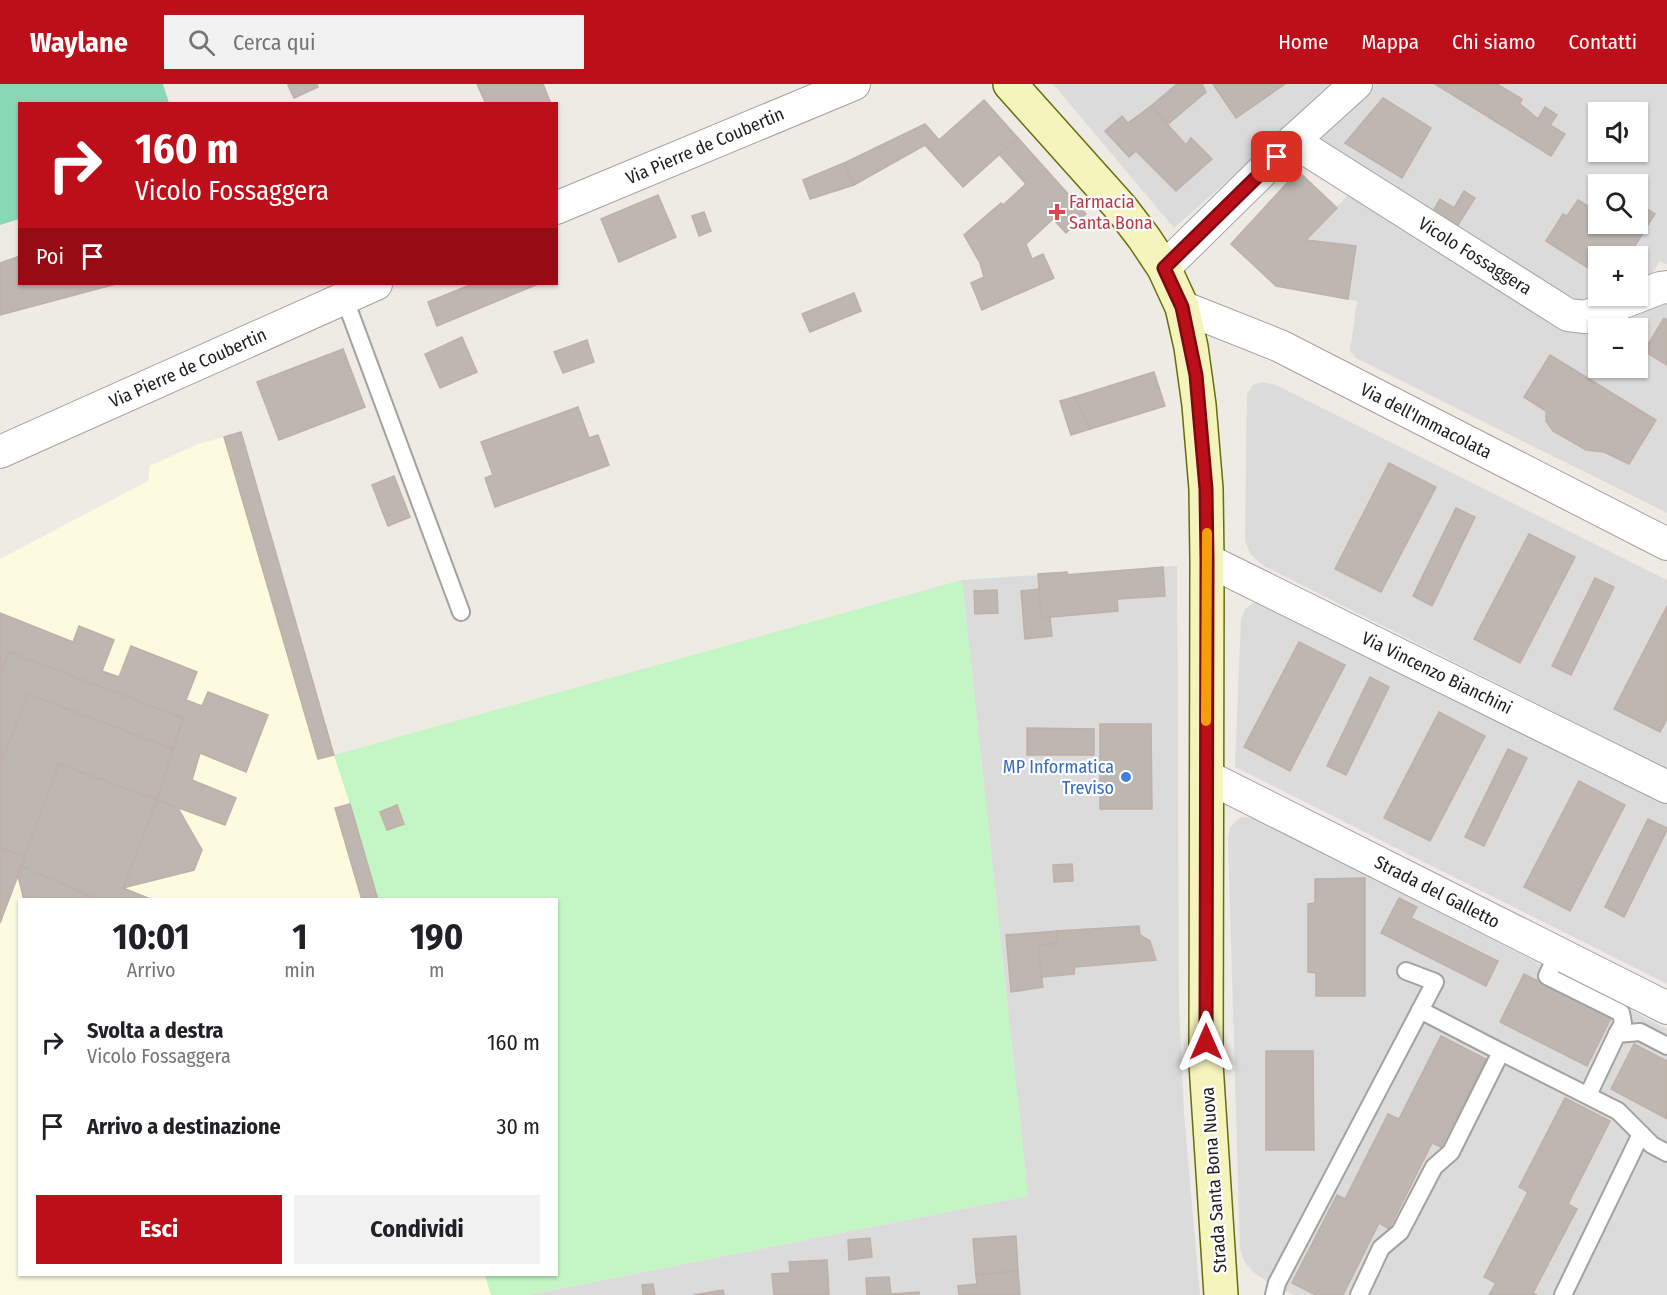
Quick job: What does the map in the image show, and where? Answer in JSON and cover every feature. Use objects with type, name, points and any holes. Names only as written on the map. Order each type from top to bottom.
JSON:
[{"type":"street","name":"Via Pierre de Coubertin","points":[[558,207],[854,84]]},
{"type":"street","name":"Strada Santa Bona Nuova","points":[[1010,84],[1144,238],[1164,268],[1182,307],[1191,347],[1199,405],[1206,489],[1206,1065],[1221,1295]]},
{"type":"street","points":[[1164,268],[1293,141],[1356,84]]},
{"type":"street","name":"Vicolo Fossaggera","points":[[1293,141],[1568,315],[1585,317],[1667,287]]},
{"type":"street","name":"Via Pierre de Coubertin","points":[[0,452],[374,285]]},
{"type":"street","name":"Via dell'Immacolata","points":[[1182,307],[1280,346],[1667,544]]},
{"type":"street","name":"Via Vincenzo Bianchini","points":[[1207,560],[1667,787]]},
{"type":"street","name":"Strada del Galletto","points":[[1206,776],[1558,953],[1602,990],[1667,1008]]},
{"type":"lane","points":[[344,297],[461,612]]},
{"type":"lane","points":[[1274,1295],[1277,1283],[1435,982],[1406,971]]},
{"type":"lane","points":[[1588,1095],[1623,1023],[1621,1013],[1602,990]]},
{"type":"lane","points":[[1420,1010],[1618,1111],[1652,1145],[1667,1153]]},
{"type":"lane","points":[[1617,1035],[1640,1032],[1667,1046]]},
{"type":"lane","points":[[1359,1295],[1381,1248],[1400,1232],[1434,1167],[1451,1152],[1501,1052]]},
{"type":"lane","points":[[1563,1295],[1641,1134]]},
{"type":"shaded area","points":[[1053,84],[1337,84],[1174,228]]},
{"type":"shaded area","points":[[1375,84],[1667,84],[1667,265],[1660,261],[1648,279],[1648,246],[1588,246],[1588,300],[1575,304],[1313,141]]},
{"type":"shaded area","points":[[1298,171],[1336,207],[1353,191],[1573,333],[1588,327],[1588,378],[1648,378],[1648,318],[1613,318],[1662,300],[1667,301],[1667,513],[1356,358],[1350,351],[1357,301],[1276,286],[1231,244]]},
{"type":"shaded area","points":[[1262,382],[1276,385],[1667,580],[1667,769],[1264,566],[1251,555],[1245,541],[1247,394],[1253,385]]},
{"type":"shaded area","points":[[241,432],[377,898],[18,898],[18,1276],[485,1276],[491,1295],[0,1295],[0,559],[148,481],[150,466],[198,444]]},
{"type":"shaded area","points":[[1177,566],[1179,1007],[1184,1114],[1200,1295],[528,1295],[1028,1196],[962,580]]},
{"type":"shaded area","points":[[1263,601],[1667,804],[1667,984],[1235,767],[1241,620],[1245,609],[1253,603]]},
{"type":"shaded area","points":[[1241,817],[1255,818],[1667,1029],[1667,1295],[1294,1295],[1252,1271],[1244,1261],[1240,1248],[1228,839],[1230,827]]},
{"type":"green space","points":[[0,84],[163,84],[169,102],[18,102],[18,219],[0,225]]},
{"type":"green space","points":[[962,580],[1028,1196],[528,1295],[491,1295],[485,1276],[558,1276],[558,898],[377,898],[334,755]]},
{"type":"building","points":[[317,84],[318,87],[294,98],[288,85]]},
{"type":"building","points":[[477,84],[543,84],[550,102],[485,102]]},
{"type":"building","points":[[1177,84],[1202,84],[1206,92],[1168,124],[1151,106]]},
{"type":"building","points":[[1213,84],[1285,84],[1236,118]]},
{"type":"building","points":[[1435,84],[1497,84],[1522,99],[1520,104],[1538,119],[1545,107],[1557,115],[1550,125],[1565,134],[1551,156]]},
{"type":"building","points":[[1383,98],[1431,128],[1402,178],[1345,143]]},
{"type":"building","points":[[984,100],[1018,138],[963,187],[925,145],[854,185],[844,163],[925,124],[939,140]]},
{"type":"building","points":[[1151,106],[1186,145],[1191,138],[1212,159],[1176,191],[1136,151],[1129,157],[1105,131],[1122,116],[1128,123]]},
{"type":"building","points":[[1018,138],[1086,214],[1066,233],[1053,219],[1026,244],[1032,259],[1043,254],[1054,278],[982,310],[971,283],[984,277],[980,263],[964,235],[1026,184],[999,154]]},
{"type":"building","points":[[844,163],[854,185],[810,199],[803,180]]},
{"type":"building","points":[[1298,171],[1337,208],[1306,240],[1356,246],[1348,299],[1276,286],[1231,244]]},
{"type":"building","points":[[1464,191],[1475,198],[1456,228],[1432,213],[1440,199],[1454,208]]},
{"type":"building","points":[[658,195],[676,237],[619,262],[601,219]]},
{"type":"building","points":[[1578,200],[1588,206],[1588,234],[1642,234],[1635,246],[1626,244],[1624,246],[1588,246],[1588,268],[1546,241],[1563,214],[1567,216]]},
{"type":"building","points":[[1648,209],[1655,214],[1648,225]]},
{"type":"building","points":[[704,212],[711,231],[699,236],[692,216]]},
{"type":"building","points":[[18,257],[18,285],[112,285],[0,315],[0,263]]},
{"type":"building","points":[[470,285],[536,285],[437,326],[428,302]]},
{"type":"building","points":[[854,293],[861,311],[810,332],[802,314]]},
{"type":"building","points":[[1664,318],[1667,320],[1667,365],[1648,353],[1648,344]]},
{"type":"building","points":[[462,337],[477,372],[440,388],[425,354]]},
{"type":"building","points":[[587,340],[594,362],[563,373],[554,352]]},
{"type":"building","points":[[343,349],[365,407],[279,440],[257,382]]},
{"type":"building","points":[[1550,355],[1656,420],[1629,464],[1604,452],[1586,450],[1553,431],[1546,421],[1546,411],[1524,397]]},
{"type":"building","points":[[1154,372],[1165,406],[1090,429],[1074,397]]},
{"type":"building","points":[[1074,397],[1090,429],[1071,435],[1060,401]]},
{"type":"building","points":[[578,407],[589,438],[598,435],[609,465],[495,507],[485,478],[493,475],[481,442]]},
{"type":"building","points":[[241,432],[334,755],[318,759],[224,437]]},
{"type":"building","points":[[1389,463],[1436,487],[1381,592],[1335,569]]},
{"type":"building","points":[[394,476],[410,517],[388,526],[372,485]]},
{"type":"building","points":[[1456,508],[1475,517],[1432,606],[1413,596]]},
{"type":"building","points":[[1529,534],[1575,557],[1520,663],[1474,639]]},
{"type":"building","points":[[1163,567],[1165,596],[1117,599],[1118,611],[1041,618],[1038,574],[1067,572],[1067,575]]},
{"type":"building","points":[[1595,578],[1614,587],[1571,675],[1552,666]]},
{"type":"building","points":[[1039,589],[1041,618],[1050,617],[1052,636],[1025,639],[1021,591]]},
{"type":"building","points":[[997,590],[998,613],[975,614],[974,591]]},
{"type":"building","points":[[1667,606],[1667,719],[1660,732],[1614,709]]},
{"type":"building","points":[[0,613],[73,642],[79,626],[114,640],[102,671],[119,677],[131,646],[197,672],[186,700],[202,706],[208,692],[268,715],[246,772],[200,753],[192,780],[236,798],[225,825],[157,800],[183,718],[9,652],[0,677]]},
{"type":"building","points":[[1299,642],[1345,665],[1290,771],[1244,747]]},
{"type":"building","points":[[9,652],[183,718],[173,749],[28,694],[0,767],[0,677]]},
{"type":"building","points":[[1370,677],[1389,687],[1346,775],[1327,766]]},
{"type":"building","points":[[28,694],[173,749],[157,800],[59,764],[25,857],[0,848],[0,767]]},
{"type":"building","points":[[1439,712],[1485,736],[1430,841],[1384,818]]},
{"type":"building","points":[[1100,724],[1151,724],[1152,809],[1100,809]]},
{"type":"building","points":[[1027,728],[1094,729],[1094,755],[1027,755]]},
{"type":"building","points":[[1508,749],[1527,758],[1484,846],[1465,837]]},
{"type":"building","points":[[59,764],[157,800],[123,888],[148,898],[94,898],[21,866]]},
{"type":"building","points":[[1579,781],[1625,805],[1570,911],[1524,887]]},
{"type":"building","points":[[157,800],[178,808],[202,850],[194,870],[123,888]]},
{"type":"building","points":[[350,804],[377,898],[361,898],[335,808]]},
{"type":"building","points":[[397,805],[404,824],[387,830],[380,812]]},
{"type":"building","points":[[1648,819],[1667,830],[1624,917],[1605,907]]},
{"type":"building","points":[[0,848],[25,857],[0,923]]},
{"type":"building","points":[[1072,864],[1073,881],[1054,882],[1053,865]]},
{"type":"building","points":[[21,866],[94,898],[24,898],[18,876]]},
{"type":"building","points":[[1365,878],[1365,996],[1316,996],[1316,973],[1308,972],[1308,904],[1315,903],[1315,879]]},
{"type":"building","points":[[1399,898],[1417,907],[1411,918],[1498,961],[1486,986],[1381,933]]},
{"type":"building","points":[[1139,926],[1140,935],[1150,941],[1156,960],[1075,967],[1074,974],[1042,977],[1038,946],[1057,943],[1057,931]]},
{"type":"building","points":[[1057,931],[1057,943],[1038,946],[1043,987],[1011,992],[1006,935]]},
{"type":"building","points":[[1524,974],[1611,1018],[1587,1066],[1500,1022]]},
{"type":"building","points":[[1441,1036],[1486,1059],[1441,1147],[1432,1143],[1389,1229],[1379,1223],[1343,1295],[1316,1295],[1292,1283],[1337,1195],[1345,1199],[1388,1114],[1399,1119]]},
{"type":"building","points":[[1634,1044],[1667,1061],[1667,1119],[1611,1089]]},
{"type":"building","points":[[1266,1051],[1313,1051],[1314,1150],[1266,1150]]},
{"type":"building","points":[[1565,1098],[1610,1121],[1568,1204],[1577,1209],[1533,1293],[1537,1295],[1489,1295],[1496,1283],[1484,1277],[1528,1192],[1519,1187]]},
{"type":"building","points":[[1016,1236],[1018,1271],[976,1275],[973,1239]]},
{"type":"building","points":[[870,1238],[872,1257],[849,1260],[848,1240]]},
{"type":"building","points":[[827,1260],[829,1295],[774,1295],[772,1274],[790,1273],[789,1262]]},
{"type":"building","points":[[1018,1271],[1020,1295],[959,1295],[958,1286],[977,1284],[976,1275]]},
{"type":"building","points":[[889,1277],[891,1294],[919,1292],[919,1295],[867,1295],[866,1278]]},
{"type":"building","points":[[653,1284],[655,1295],[643,1295],[642,1285]]},
{"type":"building","points":[[723,1290],[724,1295],[693,1295]]},
{"type":"slow traffic","points":[[1206,721],[1207,533]]},
{"type":"place","name":"Farmacia Santa Bona","points":[[1057,212]]},
{"type":"place","name":"MP Informatica Treviso","points":[[1126,777]]},
{"type":"route","points":[[1206,1042],[1206,489],[1196,375],[1191,347],[1182,307],[1164,268],[1277,157]]}]
